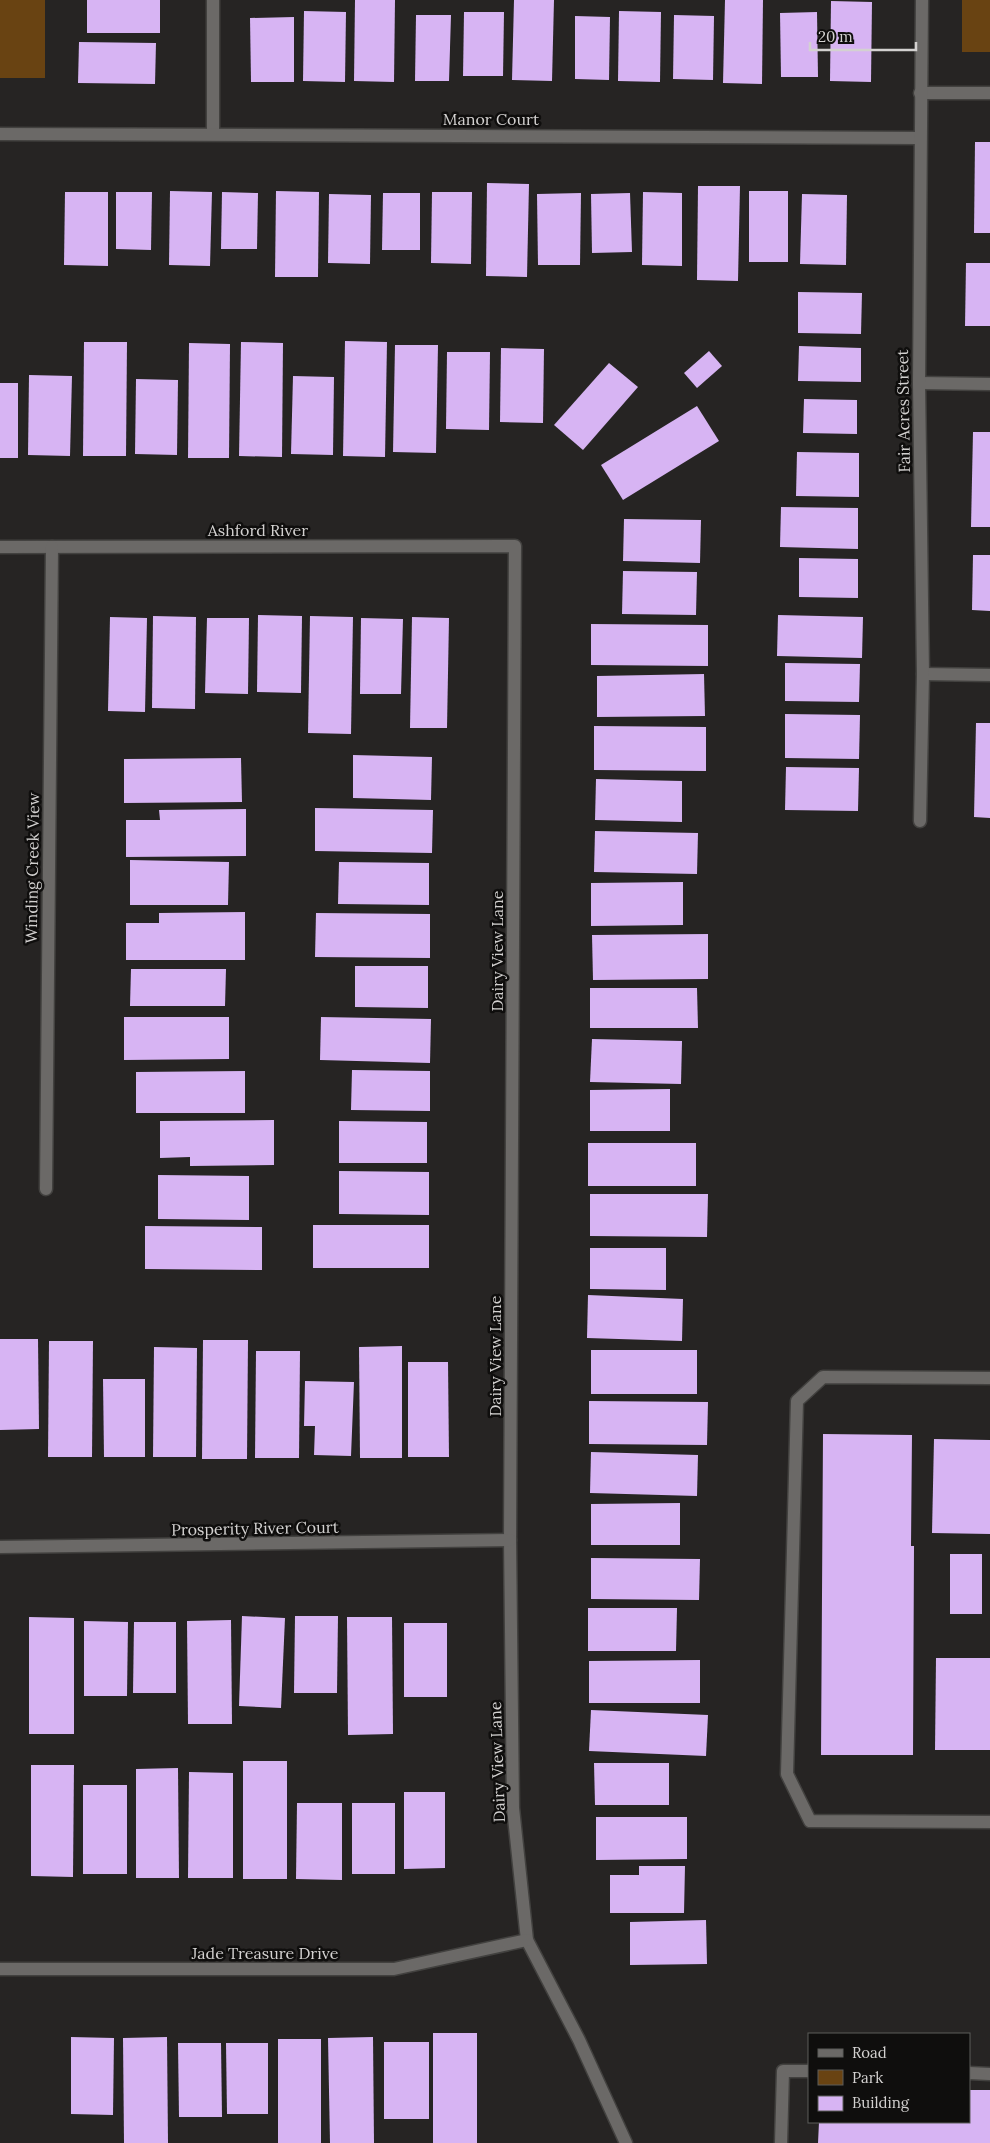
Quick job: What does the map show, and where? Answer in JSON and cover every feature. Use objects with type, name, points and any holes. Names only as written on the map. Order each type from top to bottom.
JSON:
[{"type":"street","points":[[213,0],[213,134]]},
{"type":"street","name":"Fair Acres Street","points":[[920,821],[923,674],[919,383],[922,0]]},
{"type":"street","points":[[920,92],[990,93]]},
{"type":"street","name":"Manor Court","points":[[0,134],[920,138]]},
{"type":"street","points":[[919,383],[990,384]]},
{"type":"street","name":"Ashford River","points":[[0,547],[515,546]]},
{"type":"street","name":"Dairy View Lane","points":[[515,546],[510,1540],[513,1808],[527,1940],[579,2040],[626,2143]]},
{"type":"street","name":"Winding Creek View","points":[[46,1189],[52,547]]},
{"type":"street","points":[[923,674],[990,675]]},
{"type":"street","points":[[990,1378],[823,1377],[797,1401],[787,1774],[810,1821],[990,1822]]},
{"type":"street","name":"Prosperity River Court","points":[[0,1547],[510,1540]]},
{"type":"street","name":"Jade Treasure Drive","points":[[0,1968],[394,1969],[527,1940]]},
{"type":"street","points":[[781,2143],[783,2071],[808,2071]]},
{"type":"street","points":[[970,2073],[990,2074]]},
{"type":"green space","points":[[0,0],[45,0],[45,78],[0,78]]},
{"type":"green space","points":[[962,0],[990,0],[990,52],[962,52]]},
{"type":"building","points":[[87,0],[160,0],[160,33],[87,33]]},
{"type":"building","points":[[355,0],[395,0],[394,82],[354,81]]},
{"type":"building","points":[[514,0],[554,0],[552,81],[512,80]]},
{"type":"building","points":[[725,0],[763,0],[762,84],[723,83]]},
{"type":"building","points":[[831,1],[872,2],[871,82],[830,81]]},
{"type":"building","points":[[304,11],[346,12],[345,82],[303,81]]},
{"type":"building","points":[[619,11],[661,12],[660,82],[618,81]]},
{"type":"building","points":[[464,12],[504,12],[503,76],[463,76]]},
{"type":"building","points":[[817,12],[818,77],[781,77],[780,13]]},
{"type":"building","points":[[416,15],[451,15],[449,81],[415,81]]},
{"type":"building","points":[[674,15],[714,16],[713,80],[673,79]]},
{"type":"building","points":[[575,16],[610,17],[609,80],[575,79]]},
{"type":"building","points":[[294,17],[294,82],[251,82],[250,18]]},
{"type":"building","points":[[79,42],[156,43],[155,84],[78,83]]},
{"type":"building","points":[[975,142],[990,142],[990,233],[974,233]]},
{"type":"building","points":[[487,183],[529,184],[527,277],[486,276]]},
{"type":"building","points":[[698,186],[740,186],[738,281],[697,280]]},
{"type":"building","points":[[170,191],[212,192],[210,266],[169,265]]},
{"type":"building","points":[[276,191],[319,192],[318,277],[275,277]]},
{"type":"building","points":[[749,191],[788,191],[788,262],[749,262]]},
{"type":"building","points":[[65,192],[108,192],[108,266],[64,265]]},
{"type":"building","points":[[116,192],[152,192],[151,250],[116,249]]},
{"type":"building","points":[[222,192],[258,193],[257,249],[221,249]]},
{"type":"building","points":[[432,192],[472,192],[471,264],[431,263]]},
{"type":"building","points":[[643,192],[682,193],[682,266],[642,265]]},
{"type":"building","points":[[383,193],[420,193],[420,250],[382,250]]},
{"type":"building","points":[[581,193],[580,265],[538,265],[537,194]]},
{"type":"building","points":[[630,193],[632,252],[592,253],[591,194]]},
{"type":"building","points":[[329,194],[371,195],[370,264],[328,263]]},
{"type":"building","points":[[802,194],[847,195],[846,265],[800,264]]},
{"type":"building","points":[[966,263],[990,263],[990,326],[965,326]]},
{"type":"building","points":[[798,292],[862,293],[861,334],[798,333]]},
{"type":"building","points":[[345,341],[387,342],[385,457],[343,456]]},
{"type":"building","points":[[84,342],[127,342],[126,456],[83,456]]},
{"type":"building","points":[[241,342],[283,343],[282,457],[239,456]]},
{"type":"building","points":[[189,343],[230,344],[229,458],[188,458]]},
{"type":"building","points":[[395,345],[438,345],[436,453],[393,452]]},
{"type":"building","points":[[799,346],[861,348],[861,382],[798,381]]},
{"type":"building","points":[[501,348],[544,349],[543,423],[500,422]]},
{"type":"building","points":[[709,351],[722,366],[697,388],[684,373]]},
{"type":"building","points":[[447,352],[490,352],[489,430],[446,429]]},
{"type":"building","points":[[609,363],[638,387],[583,450],[554,425]]},
{"type":"building","points":[[29,375],[72,376],[70,456],[28,455]]},
{"type":"building","points":[[293,376],[334,377],[333,455],[291,454]]},
{"type":"building","points":[[136,379],[178,380],[177,455],[135,454]]},
{"type":"building","points":[[0,383],[18,383],[18,458],[0,458]]},
{"type":"building","points":[[804,399],[857,400],[857,434],[803,433]]},
{"type":"building","points":[[697,406],[719,441],[623,500],[601,465]]},
{"type":"building","points":[[973,432],[990,432],[990,527],[971,527]]},
{"type":"building","points":[[797,452],[859,453],[859,497],[796,496]]},
{"type":"building","points":[[781,507],[858,508],[858,549],[780,547]]},
{"type":"building","points":[[624,519],[701,520],[700,563],[623,561]]},
{"type":"building","points":[[973,555],[990,555],[990,611],[972,610]]},
{"type":"building","points":[[799,558],[858,559],[858,598],[799,597]]},
{"type":"building","points":[[623,571],[697,572],[696,615],[622,614]]},
{"type":"building","points":[[258,615],[302,616],[301,693],[257,692]]},
{"type":"building","points":[[778,615],[863,617],[862,658],[777,656]]},
{"type":"building","points":[[153,616],[196,617],[195,709],[152,708]]},
{"type":"building","points":[[310,616],[353,617],[351,734],[308,733]]},
{"type":"building","points":[[110,617],[147,618],[145,712],[108,711]]},
{"type":"building","points":[[412,617],[449,618],[447,728],[410,728]]},
{"type":"building","points":[[207,618],[249,618],[248,694],[205,693]]},
{"type":"building","points":[[361,618],[403,619],[401,694],[360,694]]},
{"type":"building","points":[[591,624],[708,625],[708,666],[591,665]]},
{"type":"building","points":[[785,663],[860,664],[859,702],[785,701]]},
{"type":"building","points":[[704,674],[705,716],[597,717],[597,676]]},
{"type":"building","points":[[785,714],[860,715],[859,759],[785,758]]},
{"type":"building","points":[[976,723],[990,723],[990,818],[974,817]]},
{"type":"building","points":[[594,726],[706,727],[706,771],[594,770]]},
{"type":"building","points":[[353,755],[432,757],[431,800],[353,798]]},
{"type":"building","points":[[241,758],[242,802],[124,803],[124,759]]},
{"type":"building","points":[[786,767],[859,768],[858,811],[785,810]]},
{"type":"building","points":[[596,779],[682,781],[682,822],[595,820]]},
{"type":"building","points":[[315,808],[433,810],[432,853],[315,851]]},
{"type":"building","points":[[246,809],[246,856],[126,857],[126,820],[160,820],[159,810]]},
{"type":"building","points":[[595,831],[698,833],[697,874],[594,872]]},
{"type":"building","points":[[130,860],[229,862],[228,905],[130,905]]},
{"type":"building","points":[[339,862],[429,863],[429,905],[338,904]]},
{"type":"building","points":[[683,882],[683,925],[591,926],[591,883]]},
{"type":"building","points":[[245,912],[245,960],[126,960],[126,923],[159,923],[159,913]]},
{"type":"building","points":[[316,913],[430,914],[430,958],[315,957]]},
{"type":"building","points":[[708,934],[708,979],[593,980],[592,935]]},
{"type":"building","points":[[355,966],[428,966],[428,1008],[355,1007]]},
{"type":"building","points":[[131,969],[226,969],[225,1006],[130,1006]]},
{"type":"building","points":[[590,988],[697,988],[698,1028],[590,1028]]},
{"type":"building","points":[[124,1017],[229,1017],[229,1059],[124,1060]]},
{"type":"building","points":[[321,1017],[431,1019],[430,1063],[320,1060]]},
{"type":"building","points":[[592,1039],[682,1041],[681,1084],[590,1082]]},
{"type":"building","points":[[352,1070],[430,1071],[430,1111],[351,1110]]},
{"type":"building","points":[[245,1071],[245,1113],[136,1113],[136,1072]]},
{"type":"building","points":[[670,1089],[670,1131],[590,1131],[590,1090]]},
{"type":"building","points":[[274,1120],[274,1165],[190,1166],[190,1157],[160,1158],[160,1121]]},
{"type":"building","points":[[339,1121],[427,1122],[427,1163],[339,1163]]},
{"type":"building","points":[[588,1143],[696,1143],[696,1186],[588,1186]]},
{"type":"building","points":[[339,1171],[429,1172],[429,1215],[339,1214]]},
{"type":"building","points":[[158,1175],[249,1176],[249,1220],[158,1219]]},
{"type":"building","points":[[590,1194],[708,1194],[707,1237],[590,1236]]},
{"type":"building","points":[[313,1225],[429,1225],[429,1268],[313,1268]]},
{"type":"building","points":[[145,1226],[262,1227],[262,1270],[145,1269]]},
{"type":"building","points":[[590,1248],[666,1248],[666,1290],[590,1289]]},
{"type":"building","points":[[588,1295],[683,1299],[682,1341],[587,1338]]},
{"type":"building","points":[[0,1339],[38,1339],[39,1429],[0,1430]]},
{"type":"building","points":[[203,1340],[248,1340],[247,1459],[202,1459]]},
{"type":"building","points":[[49,1341],[93,1341],[92,1457],[48,1457]]},
{"type":"building","points":[[402,1346],[402,1458],[360,1458],[359,1347]]},
{"type":"building","points":[[154,1347],[197,1348],[196,1457],[153,1457]]},
{"type":"building","points":[[591,1350],[697,1350],[697,1394],[591,1394]]},
{"type":"building","points":[[256,1351],[300,1351],[299,1458],[255,1458]]},
{"type":"building","points":[[408,1362],[448,1362],[449,1457],[408,1457]]},
{"type":"building","points":[[103,1379],[145,1379],[145,1457],[104,1457]]},
{"type":"building","points":[[305,1381],[354,1382],[351,1456],[314,1455],[315,1426],[304,1426]]},
{"type":"building","points":[[589,1401],[708,1402],[707,1445],[589,1444]]},
{"type":"building","points":[[823,1434],[912,1435],[911,1546],[914,1546],[913,1755],[821,1755]]},
{"type":"building","points":[[934,1439],[990,1440],[990,1534],[932,1533]]},
{"type":"building","points":[[591,1452],[698,1455],[697,1496],[590,1493]]},
{"type":"building","points":[[680,1503],[680,1545],[591,1545],[591,1504]]},
{"type":"building","points":[[950,1554],[982,1554],[982,1614],[950,1614]]},
{"type":"building","points":[[591,1558],[700,1559],[699,1600],[591,1599]]},
{"type":"building","points":[[588,1608],[677,1608],[676,1651],[588,1651]]},
{"type":"building","points":[[242,1616],[285,1618],[281,1708],[239,1706]]},
{"type":"building","points":[[295,1616],[338,1616],[337,1693],[294,1693]]},
{"type":"building","points":[[29,1617],[74,1618],[74,1734],[29,1734]]},
{"type":"building","points":[[347,1617],[392,1617],[393,1734],[348,1735]]},
{"type":"building","points":[[231,1620],[232,1724],[188,1724],[187,1621]]},
{"type":"building","points":[[84,1621],[128,1622],[127,1696],[84,1696]]},
{"type":"building","points":[[134,1622],[176,1622],[176,1693],[133,1693]]},
{"type":"building","points":[[404,1623],[447,1623],[447,1697],[404,1697]]},
{"type":"building","points":[[936,1658],[990,1658],[990,1750],[935,1750]]},
{"type":"building","points":[[700,1660],[700,1703],[589,1703],[589,1661]]},
{"type":"building","points":[[591,1710],[708,1715],[706,1756],[589,1751]]},
{"type":"building","points":[[243,1761],[287,1761],[287,1879],[243,1879]]},
{"type":"building","points":[[594,1763],[669,1763],[669,1805],[595,1805]]},
{"type":"building","points":[[31,1765],[74,1765],[73,1877],[31,1876]]},
{"type":"building","points":[[178,1768],[179,1878],[136,1878],[136,1769]]},
{"type":"building","points":[[189,1772],[233,1773],[233,1878],[188,1878]]},
{"type":"building","points":[[83,1785],[127,1785],[127,1874],[83,1874]]},
{"type":"building","points":[[404,1792],[445,1792],[445,1868],[404,1869]]},
{"type":"building","points":[[297,1803],[342,1803],[342,1880],[296,1879]]},
{"type":"building","points":[[352,1803],[395,1803],[395,1874],[352,1874]]},
{"type":"building","points":[[596,1817],[687,1817],[687,1859],[596,1860]]},
{"type":"building","points":[[639,1866],[685,1866],[684,1913],[610,1913],[610,1875],[639,1875]]},
{"type":"building","points":[[706,1920],[707,1964],[630,1965],[630,1922]]},
{"type":"building","points":[[433,2033],[477,2033],[477,2143],[433,2143]]},
{"type":"building","points":[[71,2037],[114,2038],[113,2115],[71,2114]]},
{"type":"building","points":[[167,2037],[168,2143],[124,2143],[123,2038]]},
{"type":"building","points":[[373,2037],[374,2143],[330,2143],[328,2038]]},
{"type":"building","points":[[278,2039],[321,2039],[321,2143],[278,2143]]},
{"type":"building","points":[[384,2042],[429,2042],[429,2119],[384,2119]]},
{"type":"building","points":[[178,2043],[221,2043],[222,2117],[179,2117]]},
{"type":"building","points":[[226,2043],[268,2043],[268,2114],[227,2114]]},
{"type":"building","points":[[970,2090],[990,2090],[990,2143],[818,2143],[819,2123],[970,2123]]}]
